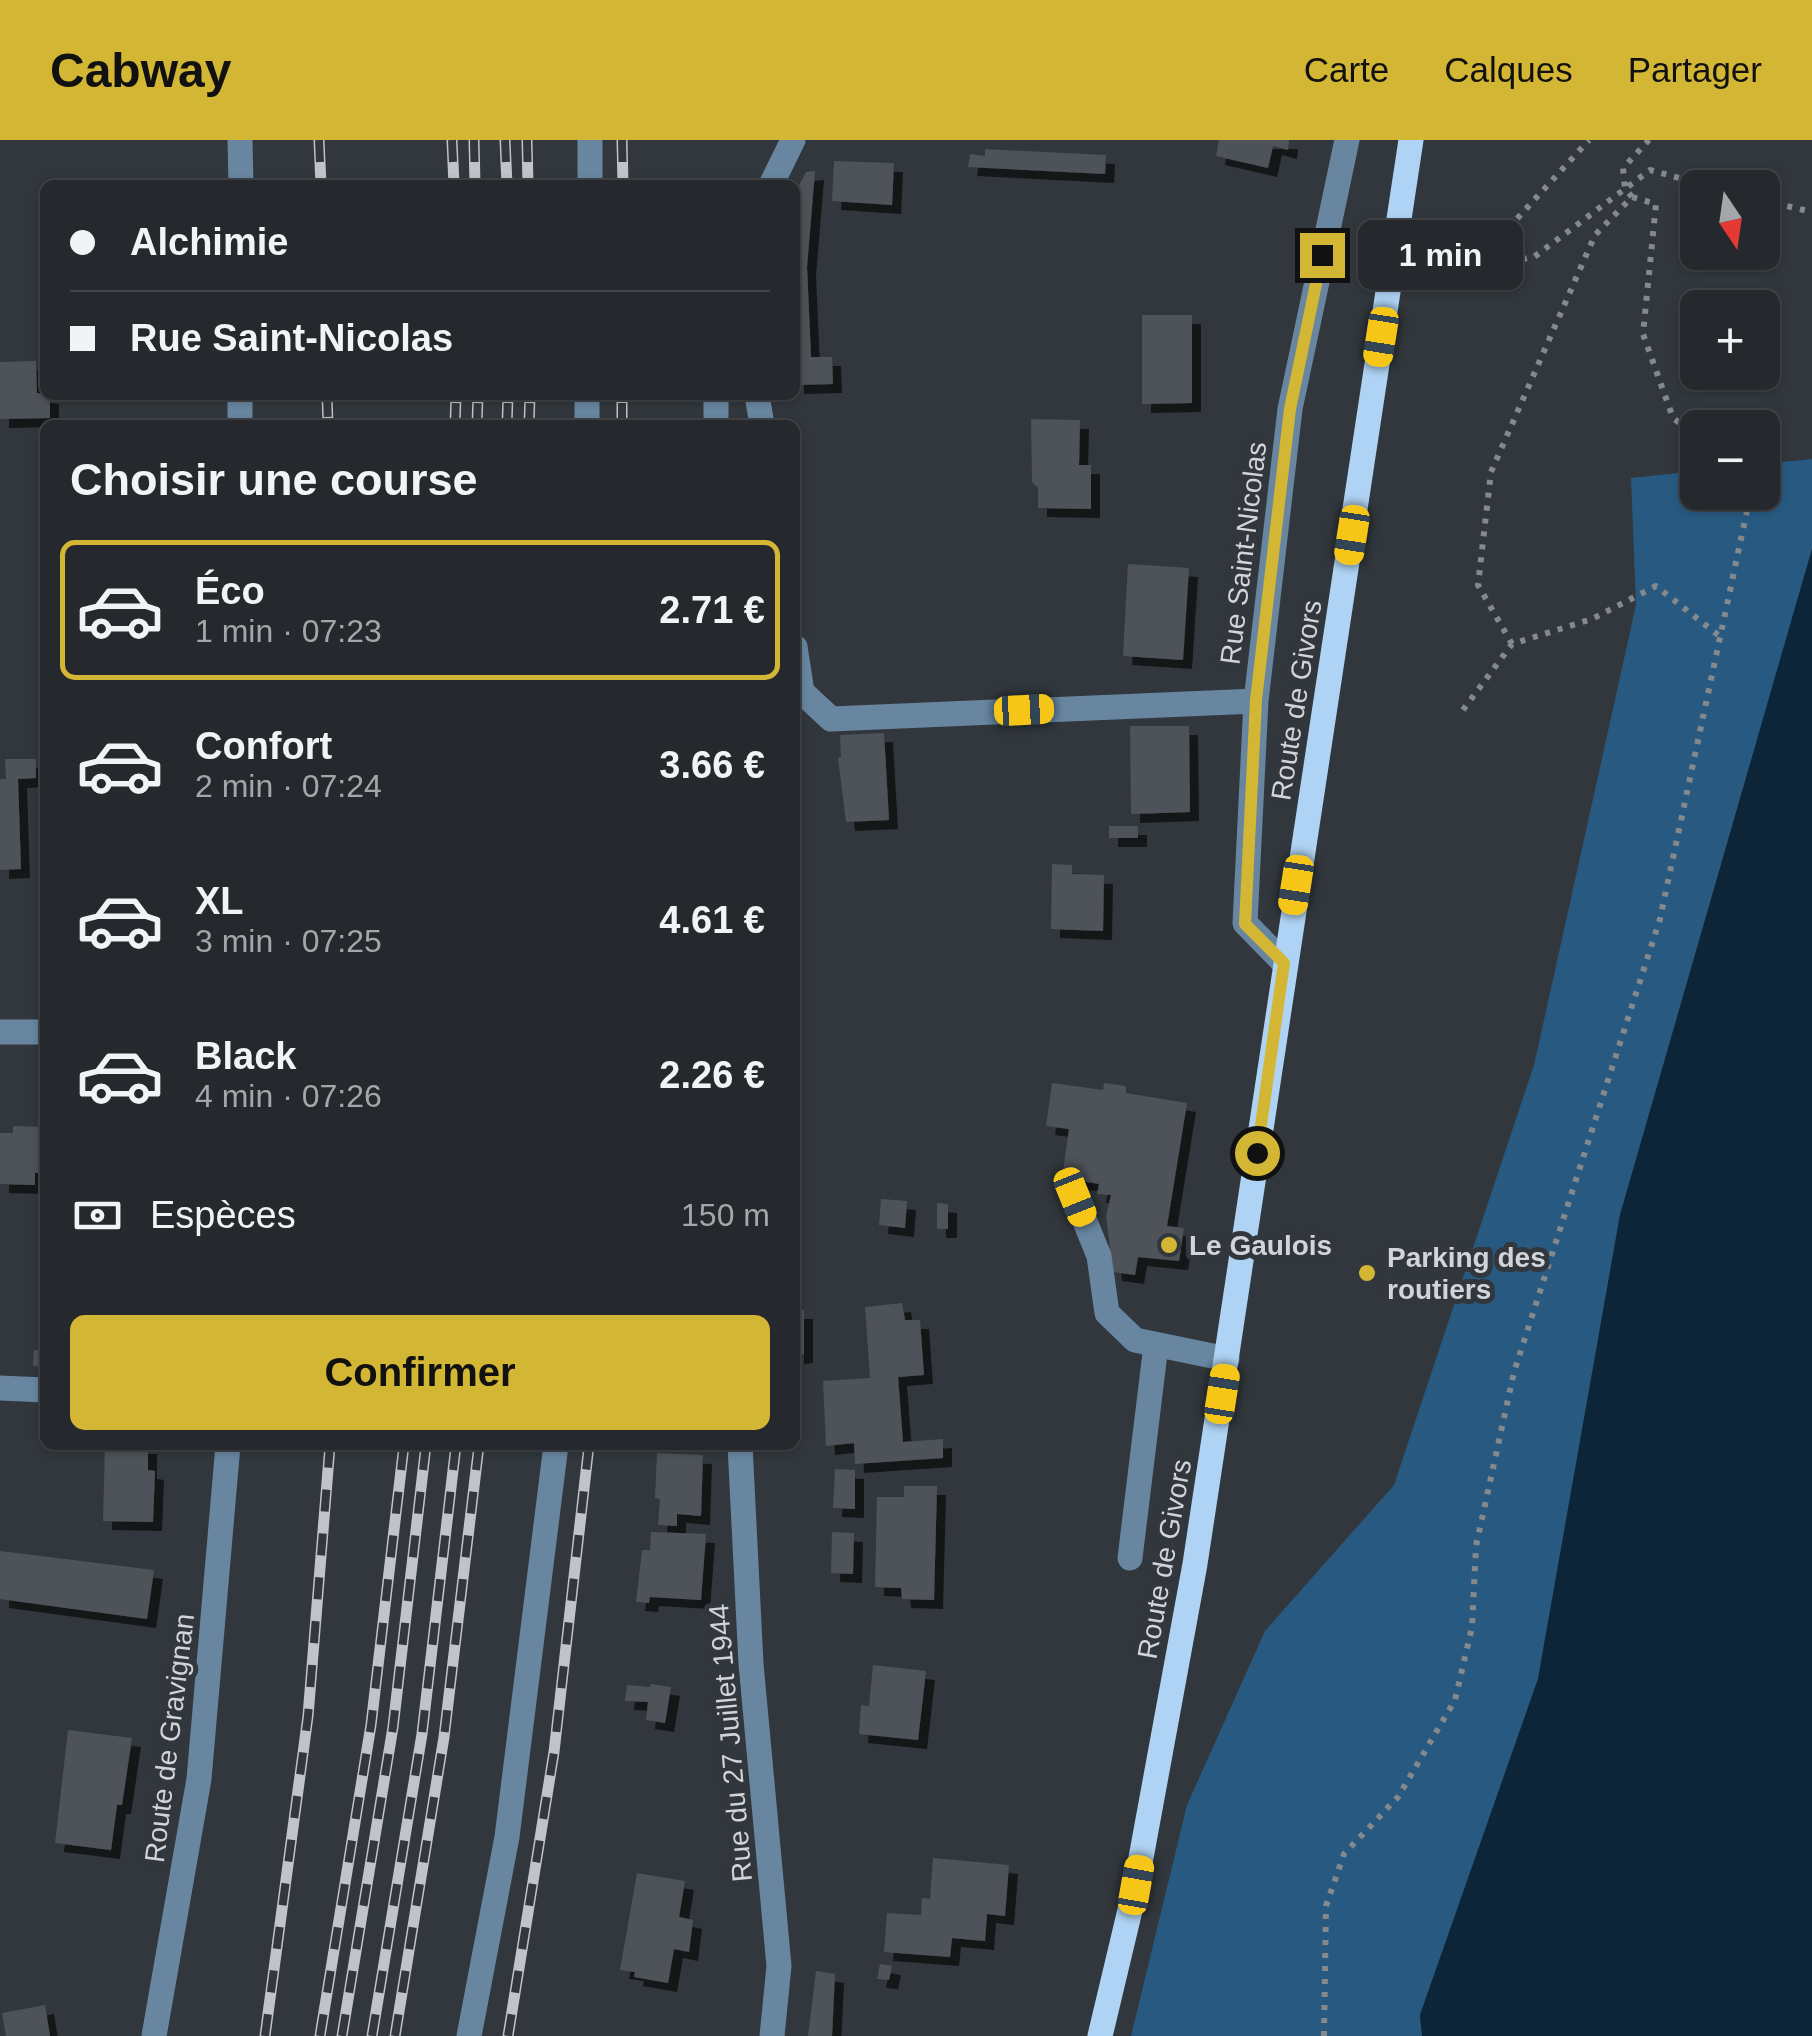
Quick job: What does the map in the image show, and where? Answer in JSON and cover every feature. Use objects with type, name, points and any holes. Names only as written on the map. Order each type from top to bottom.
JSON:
[{"type":"main road","name":"Route de Givors","points":[[1100,2036],[1136,1885],[1194,1564],[1411,140]]},
{"type":"street","points":[[240,140],[241,180]]},
{"type":"street","points":[[590,140],[590,180]]},
{"type":"street","points":[[773,180],[793,140]]},
{"type":"street","name":"Rue Saint-Nicolas","points":[[1284,963],[1245,924],[1256,700],[1290,409],[1347,140]]},
{"type":"street","points":[[800,679],[802,692],[830,719],[1256,700]]},
{"type":"street","points":[[0,1032],[40,1032]]},
{"type":"street","points":[[1075,1197],[1099,1256],[1106,1313],[1135,1340],[1227,1359]]},
{"type":"street","points":[[1130,1558],[1156,1344]]},
{"type":"street","points":[[0,1388],[40,1390]]},
{"type":"street","name":"Route de Gravignan","points":[[154,2036],[199,1779],[228,1450]]},
{"type":"street","points":[[468,2036],[508,1837],[555,1450]]},
{"type":"street","name":"Rue du 27 Juillet 1944","points":[[740,1450],[751,1664],[779,1966],[772,2036]]},
{"type":"path","points":[[1471,269],[1589,140]]},
{"type":"path","points":[[1649,140],[1623,168],[1625,188],[1632,197],[1656,204],[1643,334],[1673,418],[1680,423]]},
{"type":"path","points":[[1393,258],[1471,269],[1534,257],[1650,170],[1680,178]]},
{"type":"path","points":[[1512,644],[1478,585],[1491,472],[1596,235],[1632,197]]},
{"type":"path","points":[[1780,204],[1812,212]]},
{"type":"path","points":[[1324,2036],[1326,1906],[1344,1854],[1398,1797],[1455,1700],[1472,1627],[1476,1546],[1514,1372],[1660,919],[1747,510]]},
{"type":"path","points":[[1463,710],[1512,644],[1592,619],[1656,586],[1722,638]]},
{"type":"shaded area","points":[[1812,459],[1812,549],[1620,1215],[1538,1679],[1420,2015],[1422,2036],[1131,2036],[1187,1805],[1265,1631],[1394,1485],[1534,1065],[1636,605],[1631,478],[1680,473],[1680,510],[1780,510],[1780,462]]},
{"type":"shaded area","points":[[1812,549],[1812,2036],[1422,2036],[1420,2015],[1538,1679],[1620,1215]]},
{"type":"building","points":[[1219,140],[1289,140],[1288,150],[1273,146],[1268,168],[1216,156]]},
{"type":"building","points":[[985,149],[1106,155],[1105,174],[968,167],[970,154],[985,156]]},
{"type":"building","points":[[834,161],[894,163],[892,205],[832,201]]},
{"type":"building","points":[[815,171],[807,267],[811,357],[832,357],[833,384],[800,385],[800,183],[806,172]]},
{"type":"building","points":[[1142,315],[1192,315],[1192,403],[1142,404]]},
{"type":"building","points":[[36,361],[37,393],[40,400],[50,400],[50,418],[0,419],[0,362]]},
{"type":"building","points":[[1031,419],[1080,420],[1079,465],[1091,465],[1091,509],[1038,508],[1038,488],[1032,482]]},
{"type":"building","points":[[1128,564],[1189,568],[1183,660],[1123,656]]},
{"type":"building","points":[[1130,726],[1189,726],[1190,812],[1131,814]]},
{"type":"building","points":[[884,733],[889,820],[846,822],[838,758],[840,735]]},
{"type":"building","points":[[5,759],[36,759],[36,778],[18,779],[21,869],[0,870],[0,779],[6,779]]},
{"type":"building","points":[[1109,826],[1138,826],[1138,838],[1109,838]]},
{"type":"building","points":[[1052,864],[1072,865],[1072,874],[1104,875],[1103,931],[1051,929]]},
{"type":"building","points":[[1052,1083],[1103,1090],[1104,1083],[1126,1086],[1126,1093],[1187,1103],[1167,1226],[1184,1228],[1179,1261],[1138,1257],[1135,1275],[1113,1272],[1106,1216],[1111,1195],[1097,1194],[1099,1184],[1062,1178],[1069,1129],[1046,1126]]},
{"type":"building","points":[[13,1126],[40,1127],[40,1173],[35,1173],[35,1185],[0,1184],[0,1133],[13,1133]]},
{"type":"building","points":[[881,1199],[907,1201],[905,1228],[879,1225]]},
{"type":"building","points":[[937,1203],[948,1204],[948,1229],[937,1229]]},
{"type":"building","points":[[902,1303],[905,1320],[920,1320],[924,1375],[898,1377],[903,1442],[943,1439],[943,1458],[855,1464],[854,1443],[826,1446],[823,1381],[870,1378],[865,1307]]},
{"type":"building","points":[[800,1310],[804,1310],[804,1354],[800,1354]]},
{"type":"building","points":[[34,1350],[40,1350],[40,1366],[33,1366]]},
{"type":"building","points":[[105,1450],[148,1450],[148,1470],[155,1471],[153,1522],[103,1521]]},
{"type":"building","points":[[657,1453],[703,1455],[701,1516],[677,1514],[677,1526],[658,1525]]},
{"type":"building","points":[[835,1469],[855,1470],[855,1509],[833,1508]]},
{"type":"building","points":[[904,1486],[937,1486],[934,1600],[902,1599],[901,1588],[875,1587],[877,1497],[904,1497]]},
{"type":"building","points":[[651,1532],[706,1534],[701,1600],[650,1597],[649,1603],[636,1602],[642,1550],[650,1550]]},
{"type":"building","points":[[832,1532],[854,1533],[853,1574],[831,1573]]},
{"type":"building","points":[[0,1551],[154,1570],[147,1619],[0,1599]]},
{"type":"building","points":[[873,1665],[926,1671],[918,1740],[859,1734],[861,1705],[869,1706]]},
{"type":"building","points":[[627,1685],[671,1687],[665,1723],[646,1720],[648,1702],[625,1701]]},
{"type":"building","points":[[68,1730],[132,1738],[111,1850],[55,1843]]},
{"type":"building","points":[[933,1858],[1009,1865],[1005,1916],[987,1914],[985,1941],[952,1938],[950,1957],[884,1952],[887,1913],[921,1915],[922,1898],[930,1899]]},
{"type":"building","points":[[637,1873],[685,1881],[679,1917],[693,1920],[689,1952],[674,1949],[668,1983],[634,1977],[635,1972],[620,1970]]},
{"type":"building","points":[[880,1964],[892,1966],[889,1980],[877,1979]]},
{"type":"building","points":[[816,1971],[835,1974],[832,2036],[808,2036]]},
{"type":"building","points":[[45,2005],[50,2036],[6,2036],[2,2013]]},
{"type":"railway","points":[[319,140],[321,180]]},
{"type":"railway","points":[[452,140],[454,180]]},
{"type":"railway","points":[[474,140],[475,180]]},
{"type":"railway","points":[[505,140],[507,180]]},
{"type":"railway","points":[[527,140],[528,180]]},
{"type":"railway","points":[[622,140],[623,180]]},
{"type":"railway","points":[[327,400],[328,420]]},
{"type":"railway","points":[[455,420],[456,400]]},
{"type":"railway","points":[[477,420],[478,400]]},
{"type":"railway","points":[[507,420],[508,400]]},
{"type":"railway","points":[[529,420],[530,400]]},
{"type":"railway","points":[[622,400],[622,420]]},
{"type":"railway","points":[[265,2036],[308,1716],[330,1450]]},
{"type":"railway","points":[[320,2036],[371,1725],[403,1450]]},
{"type":"railway","points":[[342,2036],[393,1727],[425,1450]]},
{"type":"railway","points":[[372,2036],[422,1734],[455,1450]]},
{"type":"railway","points":[[395,2036],[444,1737],[478,1450]]},
{"type":"railway","points":[[508,2036],[554,1752],[588,1450]]},
{"type":"place","name":"Le Gaulois","points":[[1169,1245]]},
{"type":"place","name":"Parking des routiers","points":[[1367,1273]]},
{"type":"route","points":[[1257,1153],[1284,963],[1245,924],[1256,700],[1290,409],[1322,255]]}]
